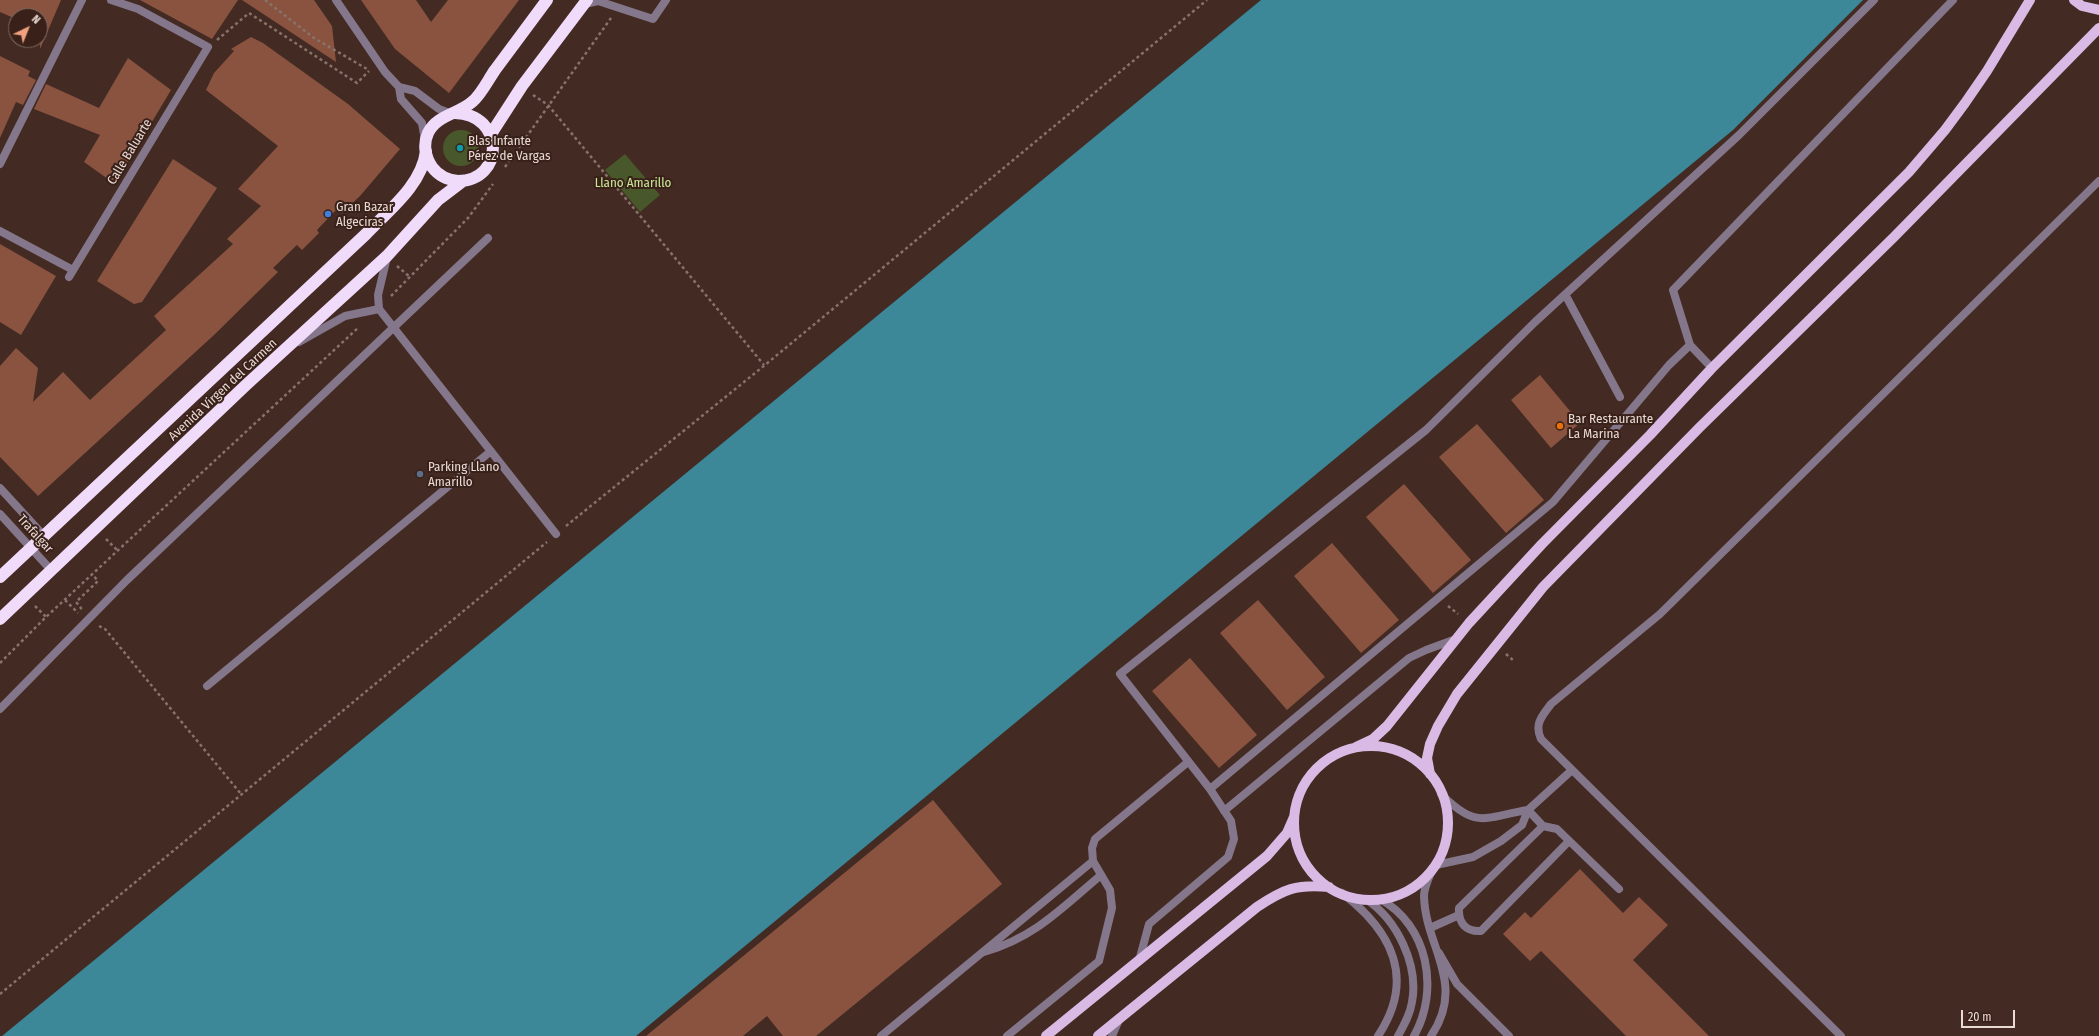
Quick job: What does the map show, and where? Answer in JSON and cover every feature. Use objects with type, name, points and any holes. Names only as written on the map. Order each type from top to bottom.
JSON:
[{"type":"highway","points":[[454,113],[464,113],[481,120],[491,134],[493,152],[486,168],[480,174],[463,181],[454,180],[438,174],[432,167],[426,146],[432,126],[439,119],[454,113],[473,102],[548,0]]},
{"type":"highway","points":[[491,134],[522,86],[586,2]]},
{"type":"highway","name":"Avenida Virgen del Carmen","points":[[0,577],[366,234],[414,183],[424,161],[426,146]]},
{"type":"highway","name":"Avenida Virgen del Carmen","points":[[0,619],[246,386],[387,256],[438,200],[463,181]]},
{"type":"main road","points":[[1046,1036],[1267,856],[1286,833],[1295,815],[1303,789],[1319,766],[1336,754],[1373,739],[1387,726],[1457,639],[1542,544],[1650,435],[1712,368],[1914,166],[1965,103],[1987,71],[2030,0]]},
{"type":"main road","points":[[2074,0],[2082,6],[2099,10]]},
{"type":"main road","points":[[1295,815],[1298,843],[1303,856],[1315,874],[1330,887],[1342,893],[1367,900],[1380,899],[1405,893],[1416,886],[1434,867],[1442,853],[1446,839],[1445,806],[1441,794],[1430,774],[1427,758],[1430,744],[1438,726],[1457,694],[1543,587],[1700,426],[1894,237],[2099,28]]},
{"type":"main road","points":[[1356,747],[1369,745],[1396,750],[1409,755],[1430,774]]},
{"type":"main road","points":[[1098,1036],[1257,907],[1278,893],[1299,886],[1330,887]]},
{"type":"street","points":[[0,164],[82,0]]},
{"type":"street","points":[[111,0],[138,9],[208,47]]},
{"type":"street","points":[[336,0],[377,62],[400,87],[415,91],[439,108],[454,113]]},
{"type":"street","points":[[586,2],[598,1],[653,19],[666,0]]},
{"type":"street","points":[[1139,961],[1148,924],[1228,857],[1232,849],[1234,830],[1231,821],[1210,789],[1120,674],[1426,430],[1535,322],[1566,296],[1739,135],[1874,0]]},
{"type":"street","points":[[1712,368],[1690,345],[1673,290],[1953,0]]},
{"type":"street","name":"Calle Baluarte","points":[[0,231],[71,274],[208,47]]},
{"type":"street","points":[[400,87],[401,99],[422,123],[426,146]]},
{"type":"street","points":[[1841,1036],[1542,739],[1539,733],[1539,721],[1551,704],[1660,614],[2099,181]]},
{"type":"street","points":[[0,709],[87,620],[488,238]]},
{"type":"street","points":[[387,256],[378,295],[379,309],[556,534]]},
{"type":"street","points":[[1566,296],[1620,397]]},
{"type":"street","points":[[289,347],[345,316],[379,309]]},
{"type":"street","points":[[1210,789],[1554,502],[1669,365],[1690,345]]},
{"type":"street","points":[[207,686],[491,451]]},
{"type":"street","name":"Trafalgar","points":[[0,488],[44,536]]},
{"type":"street","name":"Trafalgar","points":[[0,514],[51,570]]},
{"type":"street","points":[[1224,810],[1410,658],[1426,650],[1457,639]]},
{"type":"street","points":[[1007,1036],[1099,960],[1112,908],[1110,890],[1093,861],[1092,848],[1095,839],[1188,762]]},
{"type":"street","points":[[1431,1036],[1441,1016],[1446,988],[1445,975],[1439,952],[1430,928],[1424,896],[1427,882],[1434,867],[1473,857],[1501,841],[1522,826],[1528,810],[1572,770]]},
{"type":"street","points":[[1441,794],[1460,813],[1472,818],[1484,820],[1528,810]]},
{"type":"street","points":[[1528,810],[1543,826],[1557,829],[1619,889]]},
{"type":"street","points":[[1543,826],[1459,908],[1459,915],[1464,926],[1475,931],[1481,931],[1569,841]]},
{"type":"street","points":[[881,1036],[1093,861]]},
{"type":"street","points":[[982,953],[1006,946],[1034,932],[1101,875]]},
{"type":"street","points":[[1342,893],[1367,913],[1388,943],[1394,959],[1398,984],[1395,999],[1389,1019],[1378,1036]]},
{"type":"street","points":[[1380,899],[1390,905],[1408,921],[1416,935],[1427,969],[1429,986],[1427,1004],[1422,1023],[1414,1036]]},
{"type":"street","points":[[1367,900],[1378,907],[1389,920],[1400,936],[1409,958],[1413,1001],[1407,1020],[1398,1036]]},
{"type":"street","points":[[1430,928],[1459,915]]},
{"type":"street","points":[[1439,952],[1457,984],[1509,1036]]},
{"type":"street","points":[[1112,1036],[1120,1019]]},
{"type":"path","points":[[266,0],[314,38],[369,71]]},
{"type":"path","points":[[0,994],[556,534],[1208,0]]},
{"type":"path","points":[[501,172],[619,8]]},
{"type":"path","points":[[208,47],[249,13],[357,83],[377,62]]},
{"type":"path","points":[[522,86],[548,106],[764,365]]},
{"type":"path","points":[[0,663],[92,574],[379,309],[468,218],[497,178]]},
{"type":"path","points":[[77,612],[81,608],[76,602],[98,581],[92,574]]},
{"type":"path","points":[[65,600],[87,620],[105,629],[241,794]]},
{"type":"green space","points":[[465,130],[474,135],[478,141],[478,155],[474,161],[465,166],[457,166],[448,161],[444,155],[443,144],[448,135],[454,131]]},
{"type":"green space","name":"Llano Amarillo","points":[[625,154],[660,195],[640,212],[605,170]]},
{"type":"water","points":[[1261,0],[1863,0],[1733,130],[636,1036],[2,1036]]},
{"type":"building","points":[[0,0],[61,0],[48,30],[48,8],[8,8],[8,16],[0,12]]},
{"type":"building","points":[[140,0],[238,0],[212,39]]},
{"type":"building","points":[[242,0],[314,0],[332,26],[336,62]]},
{"type":"building","points":[[361,0],[416,0],[431,22],[448,0],[519,0],[449,93],[395,49]]},
{"type":"building","points":[[251,37],[263,43],[348,104],[400,149],[360,196],[342,213],[337,209],[317,230],[319,233],[302,250],[297,245],[273,268],[278,272],[214,335],[38,496],[0,457],[0,366],[16,348],[38,368],[33,402],[63,372],[90,400],[166,330],[154,316],[233,244],[227,239],[261,206],[238,189],[278,146],[206,90],[214,73],[234,51],[231,49]]},
{"type":"building","points":[[0,56],[30,71],[28,76],[36,80],[23,105],[16,102],[0,138]]},
{"type":"building","points":[[128,58],[171,90],[115,184],[84,162],[100,135],[34,109],[46,84],[99,108]]},
{"type":"building","points":[[173,159],[217,188],[142,302],[134,304],[97,281]]},
{"type":"building","points":[[0,244],[56,276],[21,335],[0,322]]},
{"type":"building","points":[[1540,375],[1580,423],[1551,448],[1511,400]]},
{"type":"building","points":[[1477,424],[1544,500],[1506,533],[1439,457]]},
{"type":"building","points":[[1404,484],[1471,560],[1433,593],[1366,517]]},
{"type":"building","points":[[1332,543],[1399,620],[1361,653],[1294,576]]},
{"type":"building","points":[[1258,600],[1325,677],[1287,710],[1220,633]]},
{"type":"building","points":[[1190,658],[1257,735],[1219,768],[1152,691]]},
{"type":"building","points":[[933,800],[1002,884],[816,1036],[783,1036],[767,1016],[743,1036],[646,1036]]},
{"type":"building","points":[[1580,869],[1623,913],[1639,897],[1668,925],[1633,960],[1709,1036],[1626,1036],[1541,951],[1530,961],[1503,934],[1525,912],[1531,918]]},
{"type":"place","name":"Blas Infante Pérez de Vargas","points":[[460,148]]},
{"type":"place","name":"Gran Bazar Algeciras","points":[[328,214]]},
{"type":"place","name":"Bar Restaurante La Marina","points":[[1560,426]]},
{"type":"place","name":"Parking Llano Amarillo","points":[[420,474]]}]
